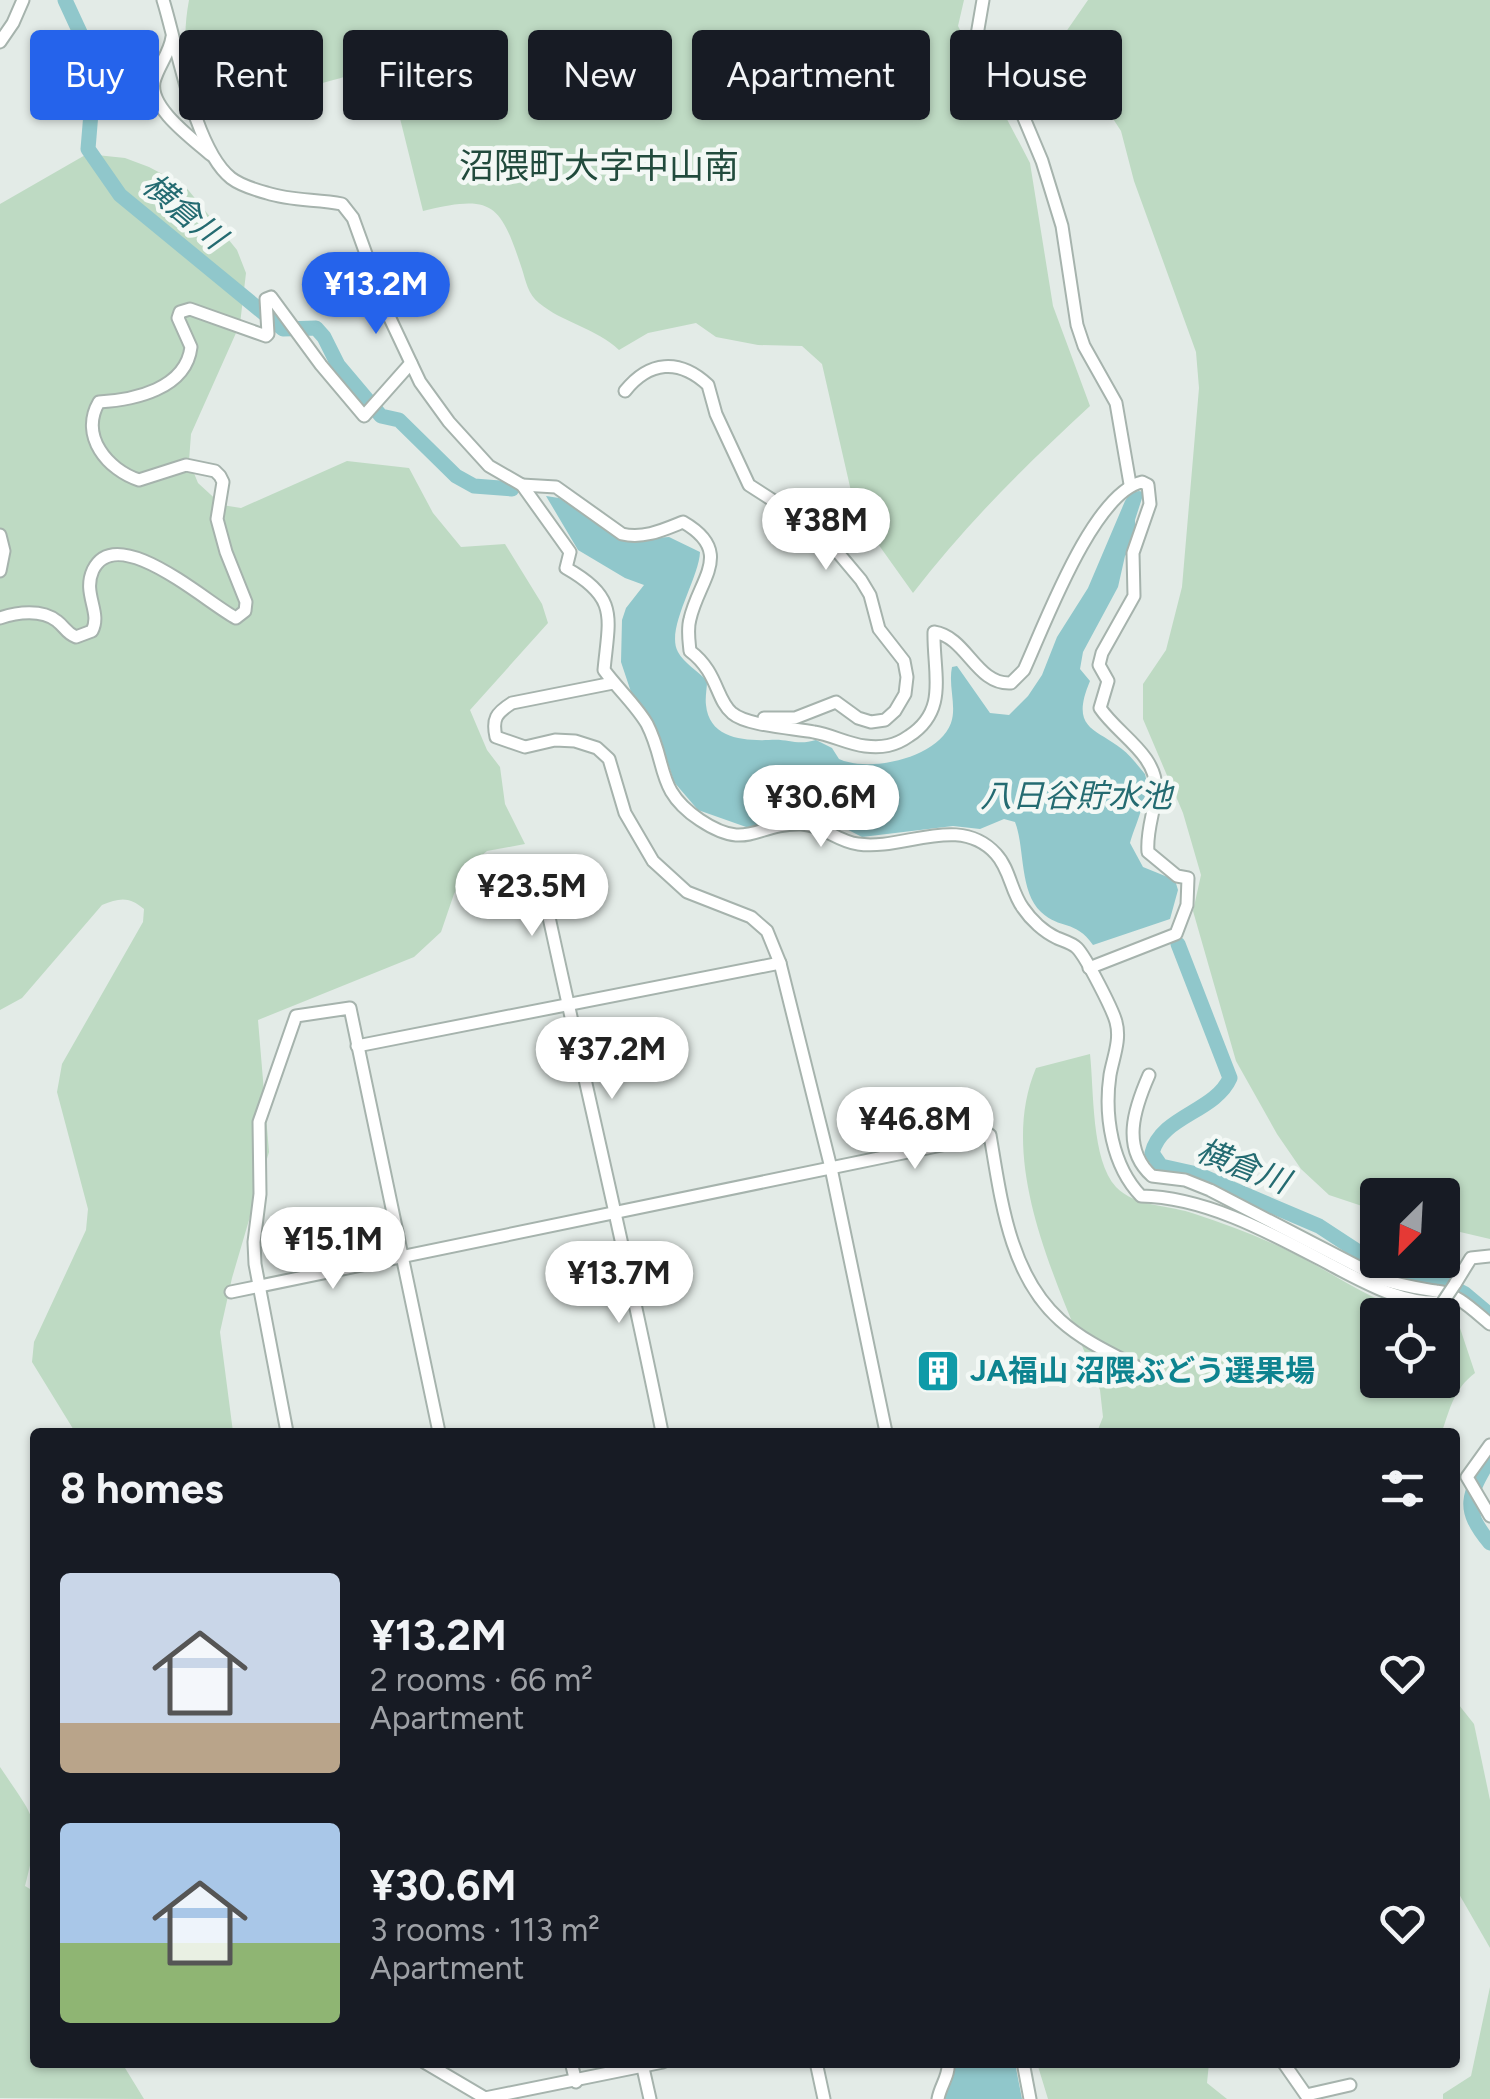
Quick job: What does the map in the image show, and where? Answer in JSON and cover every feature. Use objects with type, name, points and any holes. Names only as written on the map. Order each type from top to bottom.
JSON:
[{"type":"street","points":[[0,42],[23,0]]},
{"type":"street","points":[[163,0],[182,76],[218,161],[231,178],[268,194],[342,204],[353,218],[411,363],[449,422],[489,466],[522,485],[570,552],[566,568],[600,592],[607,606],[604,670],[645,720],[668,790],[697,818],[725,835],[740,838],[798,824],[824,829],[856,844],[970,836],[997,855],[1024,910],[1055,937],[1078,948],[1116,1023],[1118,1042],[1108,1113],[1120,1164],[1141,1196],[1170,1196],[1211,1210],[1379,1290],[1431,1303],[1443,1302],[1472,1258],[1490,1256]]},
{"type":"street","points":[[983,0],[979,43],[1020,111],[1042,161],[1062,226],[1078,325],[1084,346],[1116,403],[1130,484]]},
{"type":"street","points":[[172,36],[153,85],[156,102],[218,161]]},
{"type":"street","points":[[0,618],[12,613],[40,614],[61,623],[68,634],[76,637],[92,631],[96,623],[88,596],[92,573],[106,556],[118,553],[145,560],[236,618],[245,611],[246,602],[218,519],[223,482],[220,476],[200,466],[186,465],[140,480],[112,468],[94,436],[92,417],[99,402],[157,389],[184,369],[191,347],[178,318],[180,312],[190,309],[266,336],[264,307],[271,297],[364,416],[411,363]]},
{"type":"street","points":[[625,391],[644,371],[664,364],[708,385],[716,414],[749,484],[819,530],[861,580],[870,595],[879,629],[904,661],[905,694],[895,712],[885,720],[871,722],[858,718],[836,702],[795,718],[745,719]]},
{"type":"street","points":[[522,485],[556,487],[622,534],[658,532],[684,522],[701,533],[711,553],[708,576],[689,620],[690,651],[706,663],[728,710],[745,719],[832,734],[859,746],[882,748],[925,726],[934,712],[934,632],[944,634],[956,644],[988,678],[1011,684],[1024,670],[1086,536],[1101,514],[1130,484],[1142,482],[1148,486],[1151,495],[1133,553],[1134,596],[1099,665],[1108,682],[1100,708],[1150,763],[1156,780],[1148,852],[1177,876],[1188,878],[1187,906],[1176,934],[1089,968]]},
{"type":"street","points":[[0,535],[4,550],[0,571]]},
{"type":"street","points":[[613,682],[542,700],[512,703],[498,712],[492,724],[496,738],[525,747],[555,740],[597,748],[609,759],[625,813],[653,862],[687,892],[751,918],[766,931],[780,962],[831,1168],[885,1428]]},
{"type":"street","points":[[538,866],[617,1211],[661,1428]]},
{"type":"street","points":[[356,1046],[780,962]]},
{"type":"street","points":[[287,1428],[258,1286],[254,1242],[260,1194],[259,1122],[296,1016],[350,1008],[438,1428]]},
{"type":"street","points":[[1149,1075],[1133,1130],[1135,1156],[1152,1176],[1185,1180],[1210,1190],[1382,1279],[1457,1298],[1490,1324]]},
{"type":"street","points":[[231,1292],[990,1136],[1002,1200],[1016,1253],[1028,1280],[1044,1304],[1070,1328],[1139,1368]]},
{"type":"street","points":[[1490,1445],[1466,1477],[1490,1516]]},
{"type":"street","points":[[434,2068],[485,2099],[643,2068],[650,2099]]},
{"type":"street","points":[[573,2068],[576,2082]]},
{"type":"street","points":[[817,2068],[824,2099]]},
{"type":"street","points":[[938,2099],[949,2068]]},
{"type":"street","points":[[1023,2068],[1030,2099]]},
{"type":"street","points":[[1288,2068],[1306,2095],[1350,2085]]},
{"type":"green space","points":[[189,0],[964,0],[960,30],[950,30],[950,120],[1007,120],[1030,163],[1053,306],[1090,406],[997,496],[913,593],[856,513],[822,364],[802,346],[758,345],[716,337],[696,323],[648,333],[619,350],[535,299],[507,230],[490,209],[465,204],[423,211],[400,120],[508,120],[508,30],[343,30],[343,77],[323,83],[323,30],[187,30]]},
{"type":"green space","points":[[1088,0],[1490,0],[1490,1239],[1460,1232],[1460,1178],[1360,1178],[1360,1205],[1329,1195],[1301,1169],[1236,1061],[1193,911],[1201,875],[1183,813],[1143,719],[1143,684],[1166,650],[1182,587],[1199,388],[1196,352],[1134,181],[1121,131],[1114,120],[1122,120],[1122,30],[1067,30]]},
{"type":"green space","points":[[87,154],[125,158],[185,186],[237,250],[246,273],[240,324],[191,434],[189,461],[198,483],[222,505],[241,508],[347,461],[409,468],[433,513],[461,547],[505,544],[542,604],[548,623],[470,710],[487,750],[500,767],[505,804],[525,844],[487,851],[468,867],[441,932],[414,957],[258,1020],[269,1152],[220,1332],[232,1428],[73,1428],[32,1362],[34,1342],[86,1230],[88,1209],[57,1092],[62,1064],[143,922],[144,909],[124,899],[102,905],[22,998],[0,1010],[0,204]]},
{"type":"green space","points":[[1090,1054],[1098,1143],[1116,1187],[1143,1202],[1195,1214],[1258,1237],[1374,1298],[1360,1298],[1360,1398],[1454,1398],[1443,1428],[1099,1428],[1103,1417],[1100,1390],[1053,1273],[1028,1189],[1023,1147],[1025,1106],[1036,1068]]},
{"type":"green space","points":[[1460,1328],[1475,1373],[1460,1388]]},
{"type":"green space","points":[[1460,1706],[1474,1724],[1490,1800],[1490,1948],[1460,1896]]},
{"type":"green space","points":[[0,1767],[30,1814],[30,1862],[25,1886],[30,1889],[30,2068],[125,2068],[144,2099],[0,2098]]},
{"type":"green space","points":[[1490,1987],[1490,2099],[1443,2099],[1443,2094],[1471,2076]]},
{"type":"green space","points":[[1039,2068],[1208,2068],[1207,2083],[1227,2099],[1048,2099]]},
{"type":"water","name":"八日谷貯水池","points":[[1144,492],[1135,520],[1135,543],[1125,556],[1118,587],[1083,652],[1080,669],[1090,681],[1083,713],[1093,729],[1124,751],[1145,774],[1144,799],[1130,843],[1143,867],[1175,880],[1178,890],[1170,919],[1093,945],[1080,931],[1048,918],[1034,903],[1015,822],[1004,819],[980,829],[953,826],[862,837],[825,818],[783,815],[749,828],[698,810],[674,782],[660,738],[631,692],[621,662],[622,620],[644,585],[578,550],[546,496],[559,498],[624,540],[669,537],[700,552],[675,642],[680,656],[707,681],[709,716],[720,731],[749,740],[816,740],[832,748],[839,759],[868,764],[918,753],[944,735],[953,716],[952,667],[957,666],[990,713],[1009,715],[1028,696],[1042,675],[1057,637],[1088,588],[1125,501],[1130,493]]},
{"type":"water","points":[[954,2068],[1016,2068],[1022,2099],[945,2099],[948,2083]]},
{"type":"waterway","name":"横倉川","points":[[65,0],[95,65],[88,149],[120,195],[283,329],[316,328],[338,365],[381,416],[399,420],[456,476],[474,486],[512,489]]},
{"type":"waterway","name":"横倉川","points":[[1178,944],[1230,1078],[1213,1099],[1166,1130],[1157,1141],[1152,1153],[1161,1166],[1197,1174],[1319,1226],[1374,1262],[1415,1279],[1446,1284],[1490,1315]]},
{"type":"waterway","name":"横倉川","points":[[1490,1458],[1471,1502],[1475,1520],[1490,1543]]},
{"type":"place","name":"JA福山 沼隈ぶどう選果場","points":[[938,1371]]},
{"type":"district","name":"沼隈町大字中山南","points":[[599,166]]}]
